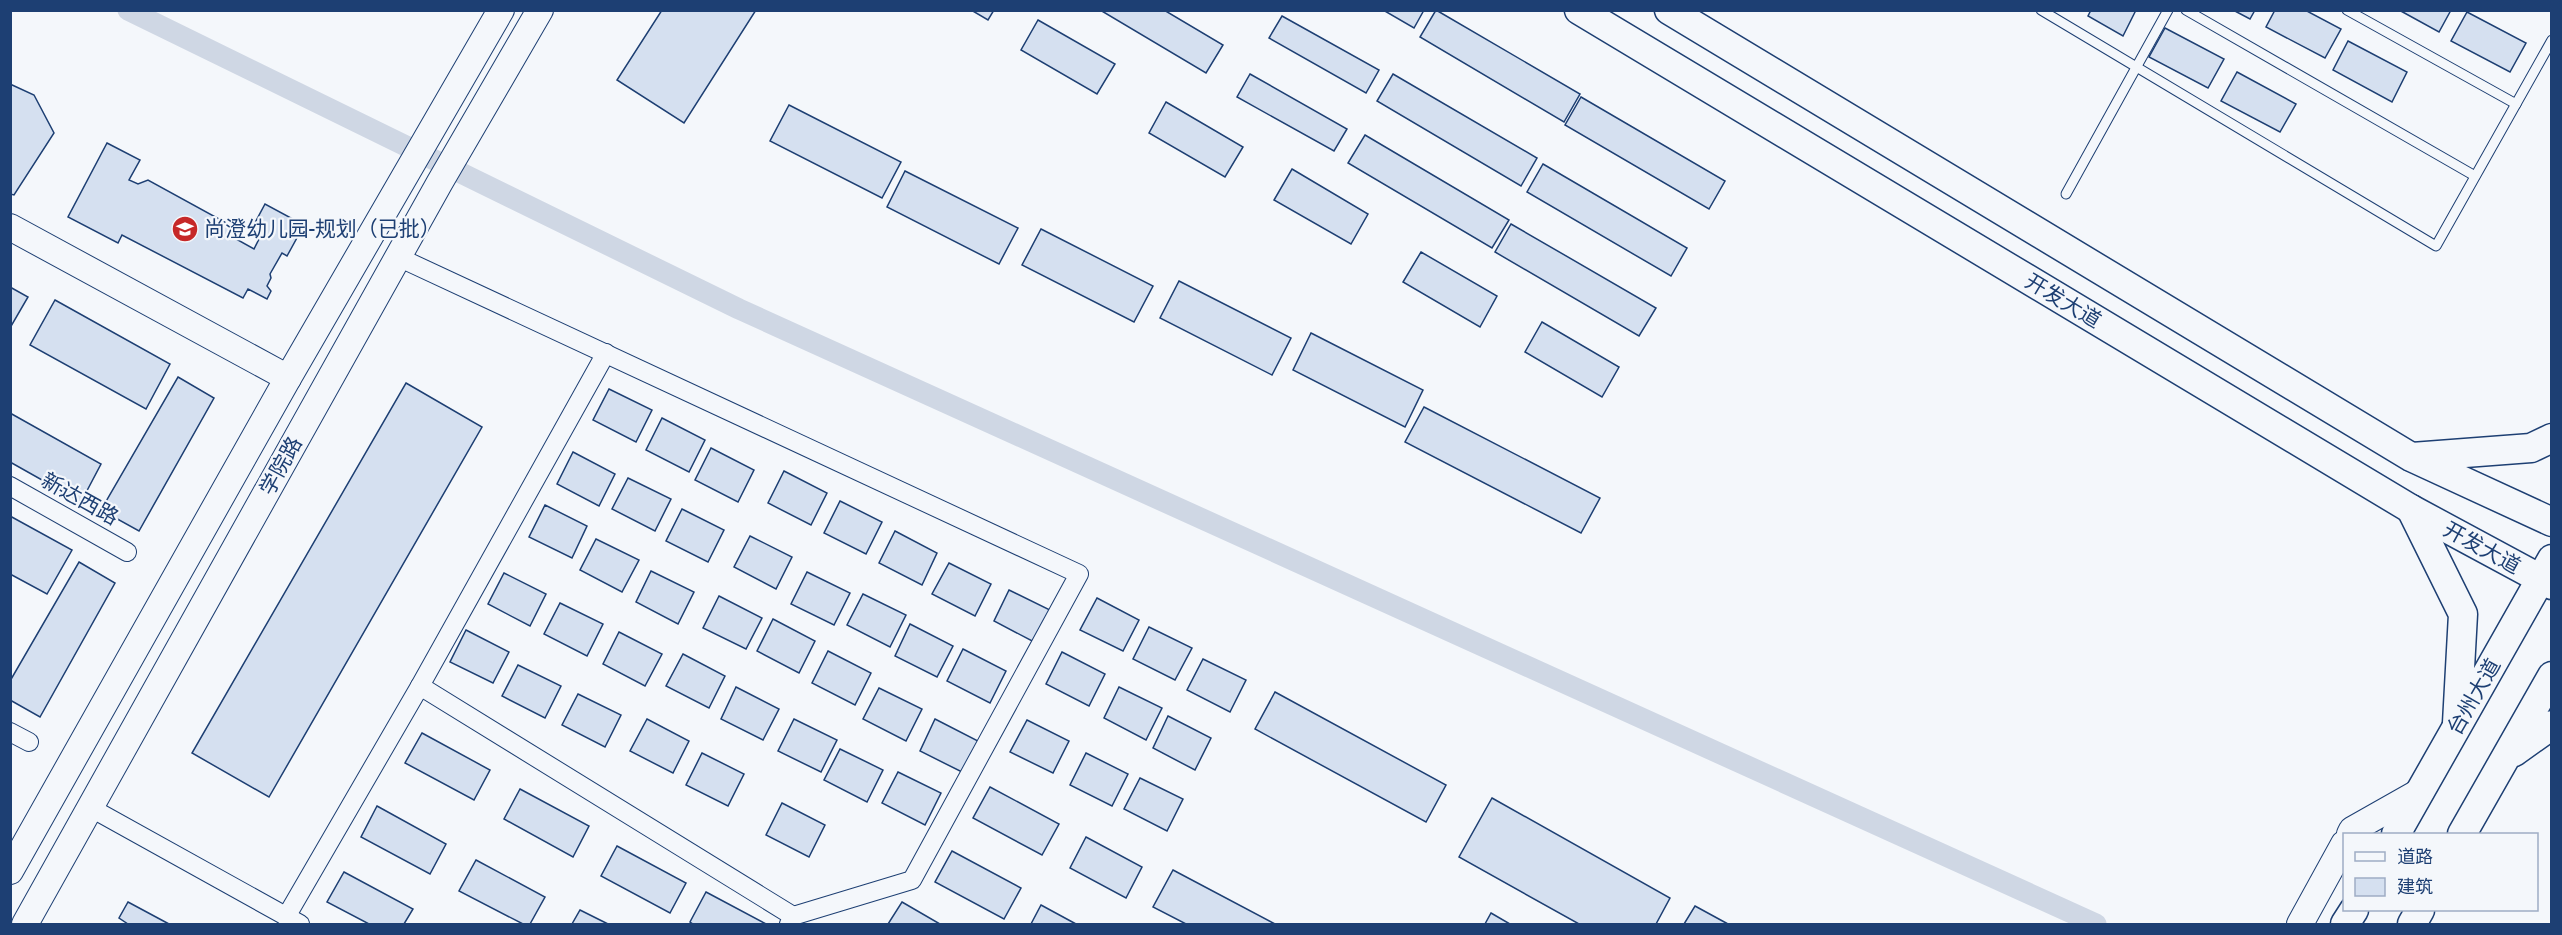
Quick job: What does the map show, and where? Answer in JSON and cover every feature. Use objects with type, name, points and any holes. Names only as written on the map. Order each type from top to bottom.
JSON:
[{"type":"main road","name":"学院路","points":[[10,872],[288,378],[501,10]]},
{"type":"main road","name":"学院路","points":[[26,924],[440,182],[540,10]]},
{"type":"main road","name":"开发大道","points":[[1579,10],[2411,509],[2548,575]]},
{"type":"main road","points":[[1669,10],[2411,457],[2552,522]]},
{"type":"main road","points":[[10,227],[288,378]]},
{"type":"main road","points":[[2411,457],[2531,448],[2552,438]]},
{"type":"main road","points":[[2411,509],[2463,614],[2456,728]]},
{"type":"main road","name":"台州大道","points":[[2397,833],[2456,728],[2548,575]]},
{"type":"main road","points":[[2463,833],[2552,676]]},
{"type":"main road","points":[[2505,759],[2552,725]]},
{"type":"main road","points":[[2350,833],[2352,830],[2421,791]]},
{"type":"main road","points":[[2300,924],[2343,846]]},
{"type":"main road","points":[[2345,924],[2353,911]]},
{"type":"street","points":[[398,257],[1079,574],[912,880],[791,920],[420,686]]},
{"type":"street","points":[[91,808],[293,921],[420,686],[606,353]]},
{"type":"street","name":"新达西路","points":[[10,486],[127,552]]},
{"type":"street","points":[[10,732],[29,742]]},
{"type":"lane","points":[[2041,10],[2436,246],[2552,40]]},
{"type":"lane","points":[[2066,194],[2168,10]]},
{"type":"lane","points":[[2186,10],[2475,176]]},
{"type":"lane","points":[[2347,10],[2516,104]]},
{"type":"building","points":[[662,10],[756,10],[684,123],[617,80]]},
{"type":"building","points":[[971,10],[994,10],[988,20]]},
{"type":"building","points":[[1100,10],[1164,10],[1223,45],[1206,73]]},
{"type":"building","points":[[1383,10],[1424,10],[1414,28]]},
{"type":"building","points":[[1436,10],[1580,94],[1564,122],[1420,37]]},
{"type":"building","points":[[2091,10],[2136,10],[2123,36],[2088,16]]},
{"type":"building","points":[[2233,10],[2255,10],[2250,19]]},
{"type":"building","points":[[2275,10],[2305,10],[2341,29],[2325,58],[2266,27]]},
{"type":"building","points":[[2399,10],[2451,10],[2439,32]]},
{"type":"building","points":[[2467,12],[2526,43],[2510,72],[2451,41]]},
{"type":"building","points":[[1282,16],[1379,70],[1366,93],[1269,38]]},
{"type":"building","points":[[1038,20],[1115,64],[1097,94],[1021,50]]},
{"type":"building","points":[[2165,28],[2224,59],[2208,88],[2149,57]]},
{"type":"building","points":[[2348,41],[2407,72],[2392,102],[2333,70]]},
{"type":"building","points":[[2237,72],[2296,104],[2280,132],[2221,101]]},
{"type":"building","points":[[1250,74],[1347,129],[1334,151],[1237,97]]},
{"type":"building","points":[[1393,74],[1537,158],[1521,186],[1377,101]]},
{"type":"building","points":[[10,84],[34,95],[54,133],[14,195],[10,194]]},
{"type":"building","points":[[1581,97],[1725,181],[1709,209],[1565,125]]},
{"type":"building","points":[[1166,102],[1243,147],[1225,177],[1149,133]]},
{"type":"building","points":[[789,105],[901,162],[882,198],[770,141]]},
{"type":"building","points":[[1365,135],[1509,220],[1492,248],[1348,163]]},
{"type":"building","points":[[107,143],[140,160],[129,180],[138,184],[148,180],[241,231],[236,239],[254,249],[259,239],[249,234],[265,204],[304,225],[287,256],[282,253],[270,274],[271,278],[267,286],[271,291],[267,299],[248,289],[243,298],[122,235],[118,243],[68,217]]},
{"type":"building","points":[[1543,164],[1687,248],[1671,276],[1527,192]]},
{"type":"building","points":[[1292,169],[1368,214],[1351,244],[1274,200]]},
{"type":"building","points":[[905,171],[1018,228],[999,264],[887,207]]},
{"type":"building","points":[[1511,224],[1656,308],[1639,336],[1495,252]]},
{"type":"building","points":[[1041,229],[1153,286],[1134,322],[1022,265]]},
{"type":"building","points":[[1421,252],[1497,296],[1480,327],[1403,282]]},
{"type":"building","points":[[1179,281],[1291,338],[1272,375],[1160,318]]},
{"type":"building","points":[[10,287],[28,297],[10,328]]},
{"type":"building","points":[[55,300],[170,364],[146,409],[30,345]]},
{"type":"building","points":[[1542,322],[1619,367],[1602,397],[1525,352]]},
{"type":"building","points":[[1311,333],[1423,390],[1405,427],[1293,370]]},
{"type":"building","points":[[178,377],[214,398],[139,531],[101,510]]},
{"type":"building","points":[[406,383],[482,427],[269,797],[192,753]]},
{"type":"building","points":[[609,389],[652,410],[636,442],[593,420]]},
{"type":"building","points":[[1424,407],[1600,498],[1581,533],[1405,442]]},
{"type":"building","points":[[10,413],[101,464],[81,502],[10,462]]},
{"type":"building","points":[[662,418],[705,440],[689,472],[646,450]]},
{"type":"building","points":[[711,448],[754,470],[738,502],[695,480]]},
{"type":"building","points":[[573,452],[615,474],[599,506],[557,484]]},
{"type":"building","points":[[784,471],[827,493],[811,525],[768,503]]},
{"type":"building","points":[[628,478],[671,499],[655,531],[612,509]]},
{"type":"building","points":[[840,501],[882,522],[866,554],[824,533]]},
{"type":"building","points":[[545,505],[587,526],[572,558],[529,537]]},
{"type":"building","points":[[682,509],[724,530],[708,562],[666,541]]},
{"type":"building","points":[[10,516],[72,550],[47,594],[10,574]]},
{"type":"building","points":[[895,531],[937,553],[922,585],[879,563]]},
{"type":"building","points":[[750,536],[792,557],[776,589],[734,567]]},
{"type":"building","points":[[596,539],[639,560],[622,592],[580,570]]},
{"type":"building","points":[[79,562],[115,583],[40,717],[10,700],[10,681]]},
{"type":"building","points":[[949,563],[991,584],[975,616],[932,594]]},
{"type":"building","points":[[651,571],[694,592],[678,624],[636,602]]},
{"type":"building","points":[[807,572],[850,593],[834,625],[791,604]]},
{"type":"building","points":[[504,573],[546,594],[530,626],[488,604]]},
{"type":"building","points":[[1009,590],[1052,611],[1036,643],[994,621]]},
{"type":"building","points":[[863,594],[906,615],[890,647],[847,625]]},
{"type":"building","points":[[719,596],[762,618],[746,649],[703,628]]},
{"type":"building","points":[[1097,598],[1139,620],[1123,651],[1080,630]]},
{"type":"building","points":[[560,603],[603,624],[587,656],[544,634]]},
{"type":"building","points":[[773,619],[815,641],[799,673],[757,651]]},
{"type":"building","points":[[910,624],[953,646],[937,677],[895,656]]},
{"type":"building","points":[[1149,627],[1192,648],[1175,680],[1133,659]]},
{"type":"building","points":[[466,630],[509,652],[493,683],[450,662]]},
{"type":"building","points":[[619,632],[662,654],[645,686],[603,664]]},
{"type":"building","points":[[963,649],[1006,671],[990,703],[947,681]]},
{"type":"building","points":[[828,651],[871,673],[855,705],[812,683]]},
{"type":"building","points":[[1062,652],[1105,674],[1089,706],[1046,684]]},
{"type":"building","points":[[683,654],[725,676],[709,708],[666,686]]},
{"type":"building","points":[[1203,659],[1246,680],[1230,712],[1187,690]]},
{"type":"building","points":[[518,665],[561,686],[545,718],[502,696]]},
{"type":"building","points":[[736,687],[779,709],[763,740],[721,719]]},
{"type":"building","points":[[1119,687],[1162,708],[1146,740],[1104,718]]},
{"type":"building","points":[[879,688],[922,709],[906,741],[863,719]]},
{"type":"building","points":[[1275,692],[1446,785],[1426,822],[1255,729]]},
{"type":"building","points":[[578,694],[621,715],[605,747],[562,725]]},
{"type":"building","points":[[1168,716],[1211,738],[1195,770],[1153,748]]},
{"type":"building","points":[[647,719],[689,741],[673,773],[630,751]]},
{"type":"building","points":[[794,719],[837,740],[821,772],[778,751]]},
{"type":"building","points":[[935,719],[978,741],[962,772],[920,751]]},
{"type":"building","points":[[1027,720],[1069,741],[1053,773],[1010,752]]},
{"type":"building","points":[[422,733],[490,770],[474,800],[405,763]]},
{"type":"building","points":[[840,749],[883,770],[867,802],[824,780]]},
{"type":"building","points":[[702,753],[744,774],[728,806],[686,785]]},
{"type":"building","points":[[1086,753],[1128,774],[1112,806],[1070,785]]},
{"type":"building","points":[[898,772],[941,793],[925,825],[882,803]]},
{"type":"building","points":[[1140,778],[1183,799],[1167,831],[1124,809]]},
{"type":"building","points":[[990,787],[1059,824],[1042,855],[973,818]]},
{"type":"building","points":[[520,789],[589,826],[573,857],[504,819]]},
{"type":"building","points":[[1492,798],[1670,898],[1656,924],[1579,924],[1459,857]]},
{"type":"building","points":[[782,803],[825,825],[809,857],[766,835]]},
{"type":"building","points":[[377,806],[446,844],[430,874],[361,837]]},
{"type":"building","points":[[1086,837],[1142,867],[1126,898],[1070,868]]},
{"type":"building","points":[[617,846],[686,883],[670,913],[601,876]]},
{"type":"building","points":[[952,851],[1021,888],[1004,919],[935,882]]},
{"type":"building","points":[[476,860],[545,897],[530,924],[523,924],[459,891]]},
{"type":"building","points":[[1173,870],[1275,924],[1186,924],[1153,907]]},
{"type":"building","points":[[344,872],[413,909],[404,924],[369,924],[327,902]]},
{"type":"building","points":[[706,892],[766,924],[693,924],[690,922]]},
{"type":"building","points":[[128,902],[169,924],[128,924],[119,918]]},
{"type":"building","points":[[902,902],[940,924],[888,924]]},
{"type":"building","points":[[1041,905],[1076,924],[1031,924]]},
{"type":"building","points":[[1695,906],[1728,924],[1684,924]]},
{"type":"building","points":[[580,910],[608,924],[572,924]]},
{"type":"building","points":[[1491,913],[1510,924],[1485,924]]},
{"type":"waterway","points":[[128,10],[739,309],[2096,924]]},
{"type":"place","name":"尚澄幼儿园-规划（已批）","points":[[185,229]]}]
